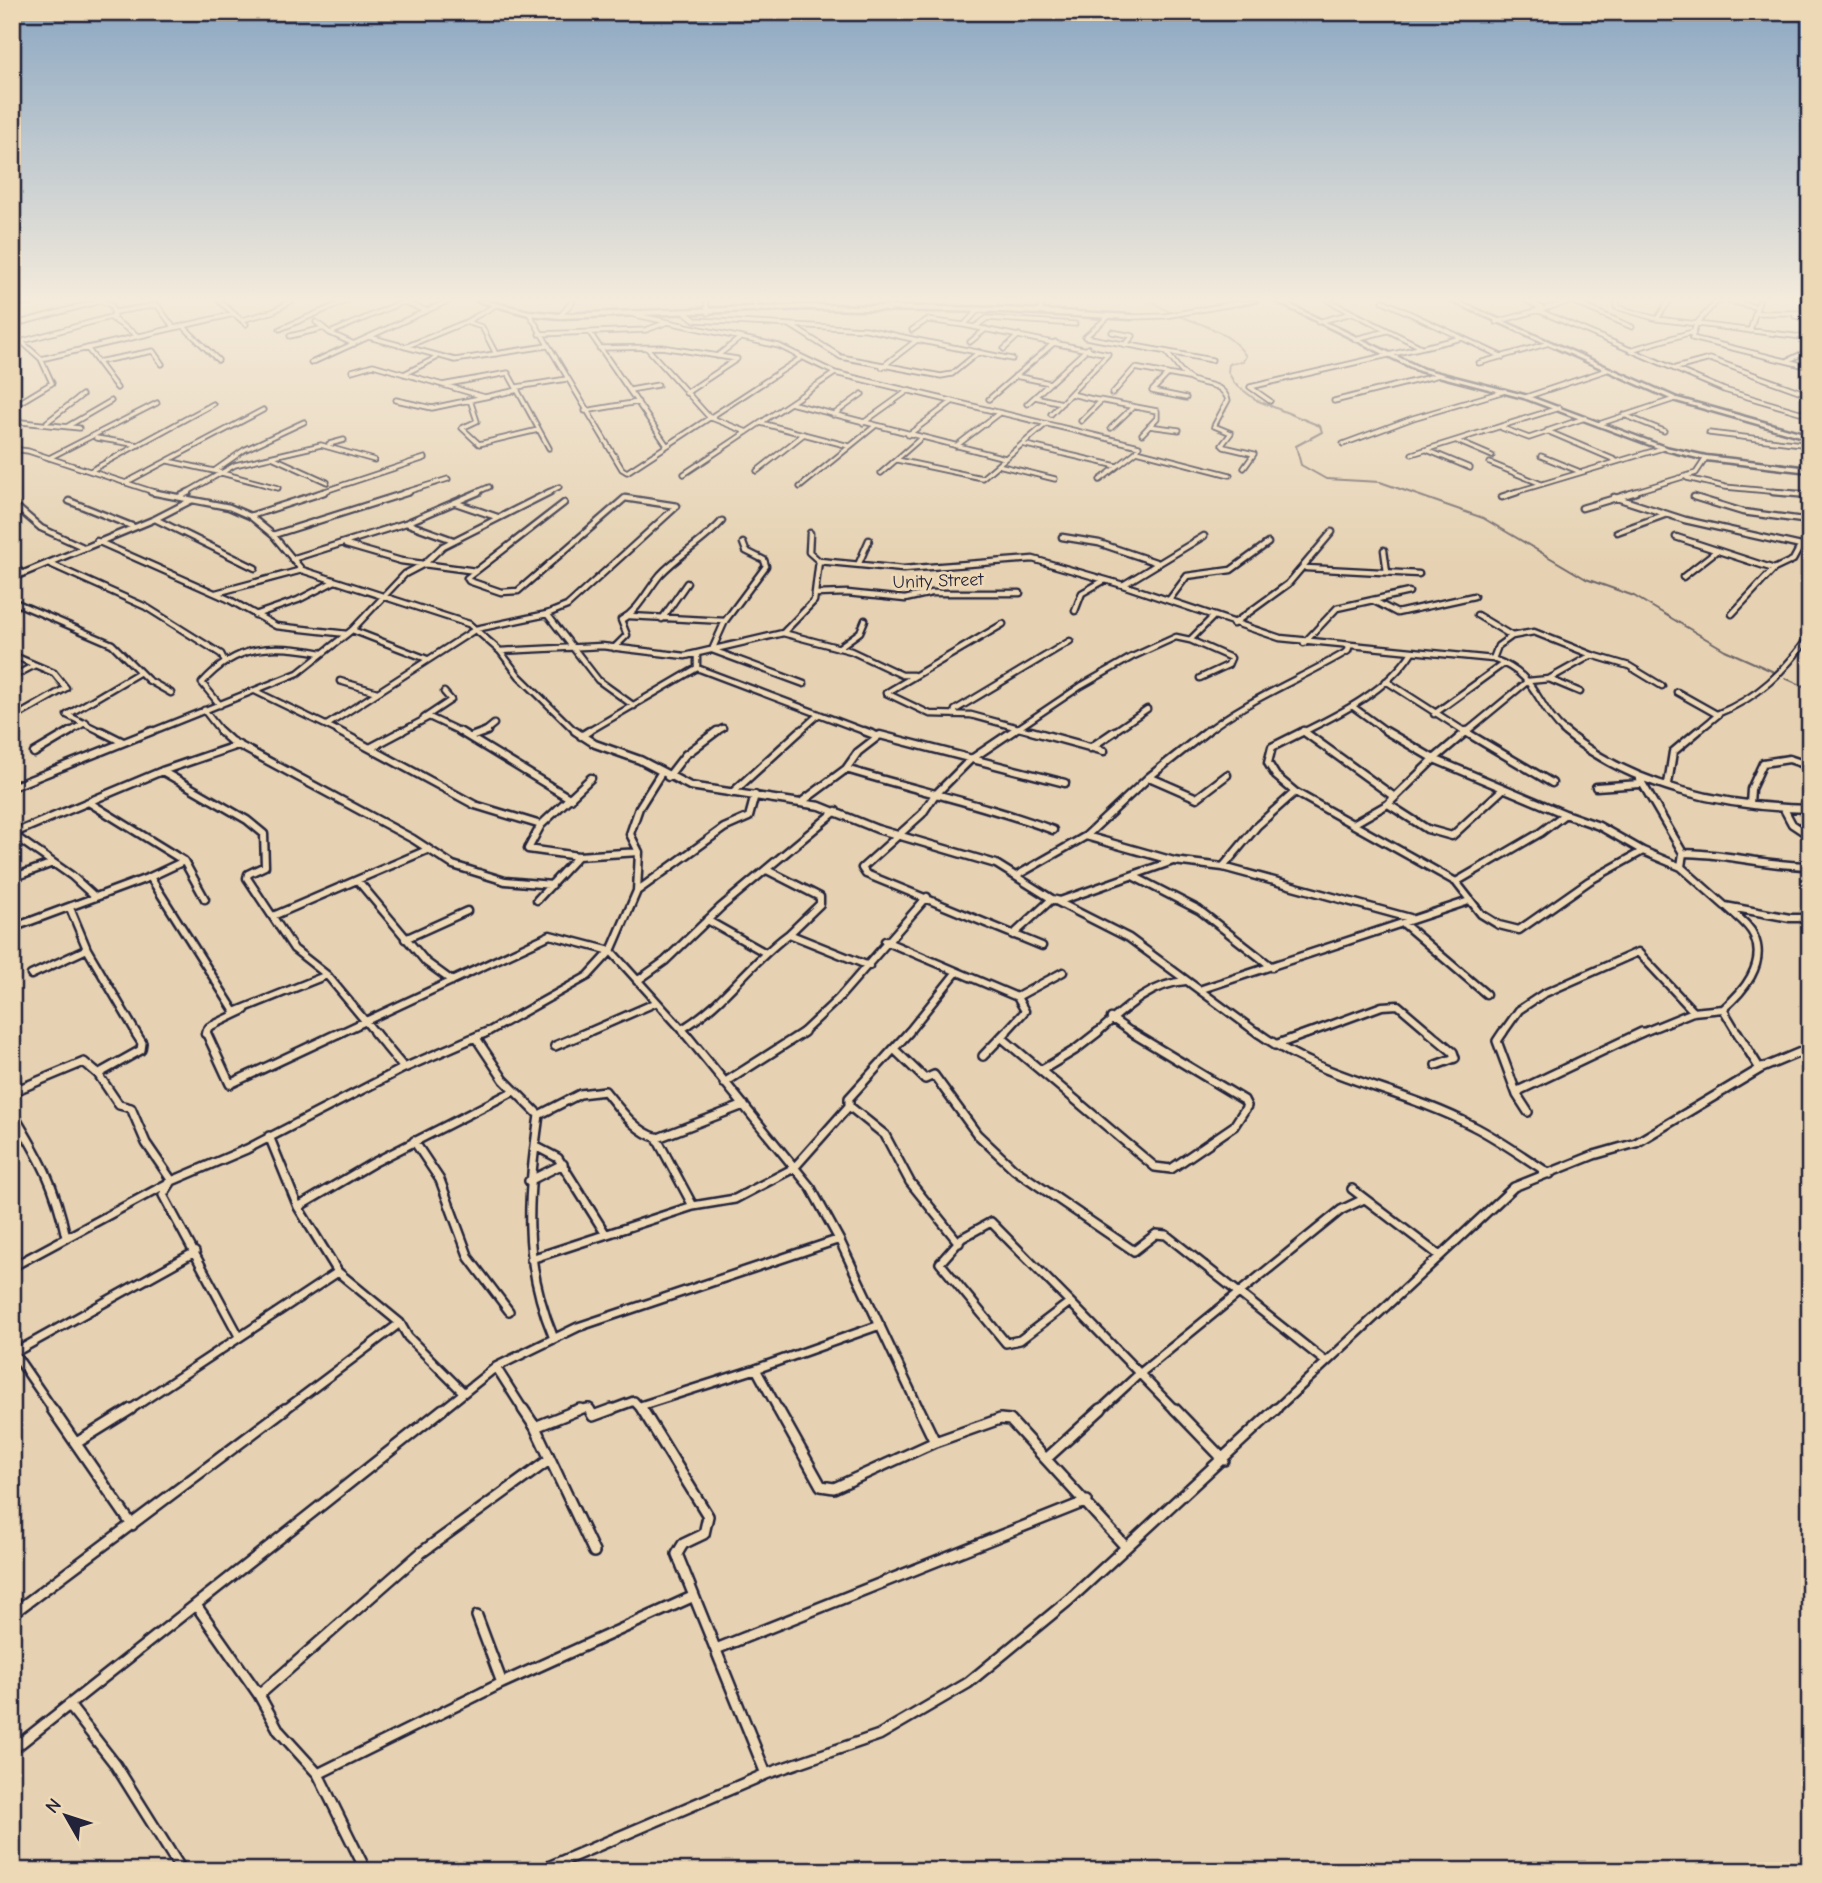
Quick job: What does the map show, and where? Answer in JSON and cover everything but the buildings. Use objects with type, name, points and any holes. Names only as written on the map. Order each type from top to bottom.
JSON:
[{"type":"street","points":[[12,407],[42,389]]},
{"type":"street","points":[[456,389],[485,397]]},
{"type":"street","points":[[396,400],[432,408],[517,389],[549,448]]},
{"type":"street","points":[[573,389],[622,469],[627,472],[753,389]]},
{"type":"street","points":[[636,389],[629,390],[666,444]]},
{"type":"street","points":[[682,389],[709,417],[747,432]]},
{"type":"street","points":[[686,393],[693,389]]},
{"type":"street","points":[[684,474],[811,389]]},
{"type":"street","points":[[904,389],[1137,444],[1137,451]]},
{"type":"street","points":[[989,399],[1000,389]]},
{"type":"street","points":[[1027,404],[1044,389]]},
{"type":"street","points":[[1051,414],[1077,389]]},
{"type":"street","points":[[1112,394],[1117,389]]},
{"type":"street","points":[[1154,389],[1152,391],[1186,398]]},
{"type":"street","points":[[1222,389],[1229,397],[1214,426],[1231,433],[1222,445],[1224,447],[1254,454],[1244,468]]},
{"type":"street","points":[[1253,389],[1270,401]]},
{"type":"street","points":[[1334,401],[1383,389]]},
{"type":"street","points":[[1496,389],[1559,408],[1663,447],[1706,457],[1810,470]]},
{"type":"street","points":[[1526,397],[1550,389]]},
{"type":"street","points":[[1651,389],[1675,399],[1810,437]]},
{"type":"street","points":[[1721,389],[1810,415]]},
{"type":"street","points":[[1793,389],[1810,395]]},
{"type":"street","points":[[863,423],[909,390]]},
{"type":"street","points":[[1343,444],[1413,418],[1505,391]]},
{"type":"street","points":[[833,415],[862,394]]},
{"type":"street","points":[[1072,394],[1158,412],[1142,435]]},
{"type":"street","points":[[47,422],[82,395]]},
{"type":"street","points":[[1035,397],[1062,403]]},
{"type":"street","points":[[1599,424],[1675,399]]},
{"type":"street","points":[[470,400],[477,421],[462,428],[480,444],[538,430]]},
{"type":"street","points":[[1081,421],[1100,404],[1099,400]]},
{"type":"street","points":[[68,426],[111,401]]},
{"type":"street","points":[[908,435],[953,401]]},
{"type":"street","points":[[585,411],[638,402]]},
{"type":"street","points":[[50,458],[94,438],[157,403]]},
{"type":"street","points":[[790,403],[1005,458]]},
{"type":"street","points":[[90,471],[213,404]]},
{"type":"street","points":[[1111,428],[1133,407]]},
{"type":"street","points":[[1412,454],[1559,408]]},
{"type":"street","points":[[127,482],[263,410]]},
{"type":"street","points":[[956,446],[999,413]]},
{"type":"street","points":[[1624,415],[1664,431]]},
{"type":"street","points":[[1502,428],[1529,438],[1585,418]]},
{"type":"street","points":[[12,421],[47,422],[79,428]]},
{"type":"street","points":[[214,471],[244,450],[304,422]]},
{"type":"street","points":[[761,423],[849,446]]},
{"type":"street","points":[[897,460],[978,478],[998,465],[1046,424]]},
{"type":"street","points":[[800,487],[875,426]]},
{"type":"street","points":[[1149,426],[1179,430]]},
{"type":"street","points":[[1547,432],[1616,461]]},
{"type":"street","points":[[1709,433],[1810,445]]},
{"type":"street","points":[[757,471],[804,434]]},
{"type":"street","points":[[94,438],[139,445]]},
{"type":"street","points":[[881,473],[921,438]]},
{"type":"street","points":[[179,497],[235,465],[344,440]]},
{"type":"street","points":[[1457,441],[1492,456]]},
{"type":"street","points":[[327,444],[374,460]]},
{"type":"street","points":[[1022,444],[1117,466]]},
{"type":"street","points":[[1502,497],[1539,483],[1663,447]]},
{"type":"street","points":[[12,449],[179,497],[229,507],[250,516],[273,535],[302,570],[383,594],[476,629],[500,651],[555,716],[581,736],[640,760],[664,775],[690,786],[803,801],[898,835],[976,856],[1129,939],[1178,977],[1202,989],[1275,1045],[1338,1074],[1472,1125],[1550,1174]]},
{"type":"street","points":[[1427,450],[1470,468]]},
{"type":"street","points":[[1100,480],[1137,451]]},
{"type":"street","points":[[1137,451],[1230,475]]},
{"type":"street","points":[[270,456],[327,482]]},
{"type":"street","points":[[1541,456],[1580,471]]},
{"type":"street","points":[[1582,508],[1685,477],[1700,470],[1706,457]]},
{"type":"street","points":[[250,516],[425,458],[409,463]]},
{"type":"street","points":[[169,461],[278,488]]},
{"type":"street","points":[[1490,463],[1539,483]]},
{"type":"street","points":[[998,465],[1055,479]]},
{"type":"street","points":[[1685,477],[1725,487],[1810,495]]},
{"type":"street","points":[[273,535],[448,480]]},
{"type":"street","points":[[292,559],[406,523],[489,487]]},
{"type":"street","points":[[12,787],[298,673],[350,632],[383,594],[405,574],[424,564],[443,546],[559,487]]},
{"type":"street","points":[[1694,497],[1742,512],[1810,521]]},
{"type":"street","points":[[327,725],[476,629],[547,614],[572,602],[677,506],[625,498],[518,591],[501,592],[474,585],[467,579],[564,503]]},
{"type":"street","points":[[1614,498],[1667,514],[1810,548]]},
{"type":"street","points":[[12,578],[155,519],[193,499]]},
{"type":"street","points":[[68,501],[134,527]]},
{"type":"street","points":[[12,503],[41,527],[83,547]]},
{"type":"street","points":[[456,503],[494,518],[500,516]]},
{"type":"street","points":[[1617,532],[1667,514]]},
{"type":"street","points":[[155,519],[255,568]]},
{"type":"street","points":[[614,648],[627,635],[620,622],[629,616],[660,574],[707,538],[722,521]]},
{"type":"street","points":[[406,523],[447,539],[458,538]]},
{"type":"street","points":[[1233,624],[1260,609],[1306,568],[1332,532]]},
{"type":"street","points":[[810,533],[809,552],[819,561],[903,569],[1033,559],[1122,584],[1233,624],[1304,643],[1493,659],[1517,670],[1528,681],[1559,726],[1585,749],[1638,776],[1750,804],[1810,810]]},
{"type":"street","points":[[1122,584],[1204,536]]},
{"type":"street","points":[[1062,537],[1099,543],[1158,563]]},
{"type":"street","points":[[1676,537],[1715,552],[1774,569]]},
{"type":"street","points":[[859,563],[869,540]]},
{"type":"street","points":[[97,541],[214,593],[276,626],[350,632],[427,659]]},
{"type":"street","points":[[712,650],[725,621],[766,566],[764,560],[746,551],[743,542]]},
{"type":"street","points":[[1169,600],[1187,576],[1207,577],[1228,572],[1255,556],[1268,543]]},
{"type":"street","points":[[344,544],[401,561],[476,571]]},
{"type":"street","points":[[1732,614],[1774,569],[1793,560],[1800,547]]},
{"type":"street","points":[[1384,550],[1387,572]]},
{"type":"street","points":[[1683,578],[1715,552]]},
{"type":"street","points":[[783,633],[807,608],[816,594],[819,561]]},
{"type":"street","points":[[48,563],[146,607],[221,654],[225,662]]},
{"type":"street","points":[[12,566],[22,573]]},
{"type":"street","points":[[1306,568],[1419,574]]},
{"type":"street","points":[[214,593],[302,570]]},
{"type":"street","points":[[1074,611],[1082,593],[1105,580]]},
{"type":"street","points":[[255,615],[298,600],[335,581]]},
{"type":"street","points":[[662,620],[687,583]]},
{"type":"street","points":[[1304,643],[1337,608],[1409,592]]},
{"type":"street","name":"Unity Street","points":[[816,594],[847,593],[905,599],[931,593],[1020,593]]},
{"type":"street","points":[[1372,600],[1397,613],[1474,596]]},
{"type":"street","points":[[12,601],[112,643],[140,672],[171,693]]},
{"type":"street","points":[[547,614],[565,632],[600,682],[634,706]]},
{"type":"street","points":[[1478,615],[1512,636]]},
{"type":"street","points":[[629,616],[662,620],[725,621]]},
{"type":"street","points":[[1190,640],[1213,617]]},
{"type":"street","points":[[838,648],[860,632],[865,620]]},
{"type":"street","points":[[1003,624],[887,691],[888,695],[922,711],[971,715],[1104,751]]},
{"type":"street","points":[[1493,659],[1498,646],[1512,636],[1534,632],[1592,655],[1629,666],[1661,686]]},
{"type":"street","points":[[500,651],[614,648],[697,655],[783,633],[851,651],[902,675],[913,675]]},
{"type":"street","points":[[1677,692],[1717,714],[1741,706],[1791,663],[1810,635]]},
{"type":"street","points":[[1042,946],[862,871],[922,814],[934,796],[970,760],[1081,686],[1132,657],[1153,650],[1163,641],[1176,638],[1190,640],[1231,658],[1228,665],[1200,678]]},
{"type":"street","points":[[954,715],[955,710],[1017,670],[1070,641]]},
{"type":"street","points":[[220,705],[202,683],[225,662],[256,650],[285,646],[322,653]]},
{"type":"street","points":[[1016,876],[1086,836],[1149,777],[1228,715],[1297,681],[1349,651],[1349,647]]},
{"type":"street","points":[[712,650],[804,684]]},
{"type":"street","points":[[1412,652],[1404,665],[1387,681],[1352,706],[1279,742],[1268,754],[1268,762],[1276,775],[1295,792],[1456,882],[1466,902],[1499,926],[1519,930],[1589,881],[1643,851]]},
{"type":"street","points":[[12,655],[54,673],[66,688],[12,719]]},
{"type":"street","points":[[697,655],[697,668]]},
{"type":"street","points":[[1353,824],[1388,804],[1393,796],[1466,729],[1528,681],[1549,679],[1592,655]]},
{"type":"street","points":[[1434,714],[1503,664]]},
{"type":"street","points":[[12,677],[35,666]]},
{"type":"street","points":[[581,736],[697,668]]},
{"type":"street","points":[[697,668],[877,736],[1065,783]]},
{"type":"street","points":[[123,742],[67,714],[140,672]]},
{"type":"street","points":[[1549,679],[1580,692]]},
{"type":"street","points":[[340,681],[377,692]]},
{"type":"street","points":[[1387,681],[1434,714],[1466,729],[1552,783]]},
{"type":"street","points":[[255,691],[327,725],[475,805],[541,825]]},
{"type":"street","points":[[370,748],[451,700],[444,692]]},
{"type":"street","points":[[1352,706],[1401,741],[1433,759],[1502,790],[1599,827],[1643,851],[1681,867],[1726,906],[1754,936],[1755,962],[1744,990],[1723,1009]]},
{"type":"street","points":[[1090,748],[1147,709]]},
{"type":"street","points":[[204,710],[214,725],[231,741],[413,839],[427,850],[477,874],[505,881],[552,885]]},
{"type":"street","points":[[732,793],[819,714]]},
{"type":"street","points":[[1668,784],[1673,752],[1716,719],[1717,714]]},
{"type":"street","points":[[416,722],[429,718],[471,737],[571,799]]},
{"type":"street","points":[[34,753],[86,722]]},
{"type":"street","points":[[471,737],[485,732],[494,724]]},
{"type":"street","points":[[12,1267],[172,1181],[404,1068],[476,1038],[588,976],[611,951],[637,891],[639,852],[630,834],[639,808],[664,775],[685,755],[704,738],[723,728]]},
{"type":"street","points":[[1303,731],[1393,796]]},
{"type":"street","points":[[803,801],[846,769],[858,752],[877,736]]},
{"type":"street","points":[[222,749],[231,741]]},
{"type":"street","points":[[95,897],[54,863],[12,834],[162,771],[240,745]]},
{"type":"street","points":[[1750,804],[1751,789],[1763,763],[1789,759],[1810,766]]},
{"type":"street","points":[[846,769],[934,796],[1000,810],[1053,830]]},
{"type":"street","points":[[162,771],[247,820],[264,834],[265,866],[248,874],[247,878],[294,949],[327,975],[404,1068]]},
{"type":"street","points":[[1149,777],[1197,798],[1227,775]]},
{"type":"street","points":[[1638,776],[1640,784],[1683,853],[1681,867]]},
{"type":"street","points":[[591,778],[541,825],[528,849],[578,856],[639,852]]},
{"type":"street","points":[[1596,788],[1640,784]]},
{"type":"street","points":[[1388,804],[1415,822],[1444,836],[1452,836],[1502,790]]},
{"type":"street","points":[[1223,867],[1257,826],[1295,792]]},
{"type":"street","points":[[637,891],[724,828],[749,817],[755,795]]},
{"type":"street","points":[[90,803],[184,861],[205,899]]},
{"type":"street","points":[[1784,809],[1793,824],[1810,836]]},
{"type":"street","points":[[637,981],[664,961],[836,811]]},
{"type":"street","points":[[1456,882],[1482,863],[1555,824],[1565,814]]},
{"type":"street","points":[[1086,836],[1174,861],[1223,867],[1410,918]]},
{"type":"street","points":[[273,916],[359,882],[427,850]]},
{"type":"street","points":[[1683,853],[1719,853],[1782,866],[1810,866]]},
{"type":"street","points":[[537,901],[578,856]]},
{"type":"street","points":[[12,928],[150,877],[184,861]]},
{"type":"street","points":[[1052,899],[1060,901],[1174,861]]},
{"type":"street","points":[[12,878],[54,863]]},
{"type":"street","points":[[682,1029],[704,1016],[764,952],[789,934],[821,901],[813,893],[803,891],[767,870]]},
{"type":"street","points":[[1133,876],[1199,910],[1272,967]]},
{"type":"street","points":[[150,877],[232,1009],[235,1012],[245,1010]]},
{"type":"street","points":[[359,882],[426,962],[452,981]]},
{"type":"street","points":[[724,1083],[805,1031],[869,966],[885,942],[926,897]]},
{"type":"street","points":[[1013,935],[1052,899]]},
{"type":"street","points":[[1202,989],[1404,924],[1410,918],[1466,902]]},
{"type":"street","points":[[1726,906],[1790,918],[1810,918]]},
{"type":"street","points":[[70,908],[87,950],[142,1044],[141,1050],[135,1056],[98,1074]]},
{"type":"street","points":[[405,939],[467,911]]},
{"type":"street","points":[[708,920],[764,952]]},
{"type":"street","points":[[1404,924],[1486,994]]},
{"type":"street","points":[[789,934],[869,966]]},
{"type":"street","points":[[327,975],[209,1027],[205,1033],[230,1084],[551,935],[611,951],[655,1003],[682,1029],[811,1188],[837,1240],[840,1241],[935,1442]]},
{"type":"street","points":[[885,942],[1017,997],[1025,1012],[983,1056]]},
{"type":"street","points":[[31,975],[87,950]]},
{"type":"street","points":[[1528,1112],[1517,1096],[1497,1041],[1519,1010],[1543,994],[1638,952],[1645,956],[1694,1012]]},
{"type":"street","points":[[1017,997],[1063,972]]},
{"type":"street","points":[[531,1259],[693,1206],[735,1199],[794,1168],[849,1106],[849,1098],[894,1049],[956,973]]},
{"type":"street","points":[[1042,1070],[1081,1046],[1111,1018],[1178,977]]},
{"type":"street","points":[[555,1046],[655,1003]]},
{"type":"street","points":[[1275,1045],[1358,1014],[1398,1005],[1453,1052],[1455,1058],[1436,1065]]},
{"type":"street","points":[[1517,1096],[1520,1090],[1594,1057],[1628,1038],[1713,1007],[1723,1009],[1760,1069]]},
{"type":"street","points":[[1001,1037],[1156,1167],[1171,1169],[1234,1126],[1247,1106],[1244,1100],[1161,1052],[1111,1018]]},
{"type":"street","points":[[476,1038],[514,1091],[539,1115]]},
{"type":"street","points":[[539,1871],[766,1774],[879,1735],[968,1683],[1069,1600],[1125,1546],[1224,1460],[1400,1290],[1514,1187],[1594,1155],[1636,1143],[1760,1069],[1810,1048]]},
{"type":"street","points":[[894,1049],[925,1079],[934,1075],[977,1134],[1014,1169],[1134,1251],[1156,1234],[1166,1235],[1326,1362]]},
{"type":"street","points":[[12,1076],[15,1090],[84,1062],[98,1074],[119,1105],[131,1108],[146,1143],[172,1181]]},
{"type":"street","points":[[539,1115],[569,1099],[599,1089],[605,1091],[640,1129],[656,1137],[693,1206]]},
{"type":"street","points":[[298,1207],[415,1141],[514,1091]]},
{"type":"street","points":[[656,1137],[744,1105]]},
{"type":"street","points":[[849,1106],[886,1135],[910,1182],[959,1243]]},
{"type":"street","points":[[12,1112],[46,1167],[58,1197],[66,1237]]},
{"type":"street","points":[[539,1115],[527,1198],[531,1259],[544,1318],[553,1336]]},
{"type":"street","points":[[269,1136],[298,1207],[338,1272],[400,1323],[408,1337],[462,1391]]},
{"type":"street","points":[[415,1141],[440,1180],[469,1258],[509,1311]]},
{"type":"street","points":[[535,1146],[558,1158],[605,1233]]},
{"type":"street","points":[[529,1181],[562,1164]]},
{"type":"street","points":[[172,1181],[163,1195],[239,1336]]},
{"type":"street","points":[[1352,1189],[1440,1256]]},
{"type":"street","points":[[1046,1459],[1138,1375],[1340,1210],[1364,1199]]},
{"type":"street","points":[[1071,1303],[1020,1340],[1006,1343],[940,1263],[981,1225],[991,1222],[1071,1303],[1138,1375],[1224,1460]]},
{"type":"street","points":[[12,1749],[462,1391],[496,1367],[553,1336],[643,1302],[783,1262],[837,1240]]},
{"type":"street","points":[[132,1525],[78,1442],[13,1354],[195,1252]]},
{"type":"street","points":[[78,1442],[166,1390],[239,1336],[338,1272]]},
{"type":"street","points":[[12,1614],[400,1323]]},
{"type":"street","points":[[640,1406],[880,1325]]},
{"type":"street","points":[[496,1367],[535,1427],[594,1552]]},
{"type":"street","points":[[756,1369],[817,1481],[827,1489],[935,1442],[1000,1419],[1010,1420],[1087,1501],[1125,1546]]},
{"type":"street","points":[[535,1427],[573,1410],[588,1408],[593,1416],[635,1401],[640,1406],[708,1516],[704,1534],[677,1550],[692,1597],[766,1774]]},
{"type":"street","points":[[259,1695],[422,1552],[549,1460]]},
{"type":"street","points":[[716,1649],[1087,1501]]},
{"type":"street","points":[[318,1774],[502,1683],[692,1597]]},
{"type":"street","points":[[196,1605],[259,1695],[279,1731],[318,1774],[366,1871]]},
{"type":"street","points":[[477,1616],[502,1683]]},
{"type":"street","points":[[69,1705],[96,1733],[160,1841],[182,1871]]},
{"type":"waterway","points":[[1241,389],[1256,400],[1320,426],[1322,432],[1296,446],[1301,465],[1326,479],[1380,482],[1483,518],[1586,579],[1634,596],[1725,650],[1774,672]]},
{"type":"waterway","points":[[1785,678],[1810,689]]}]
